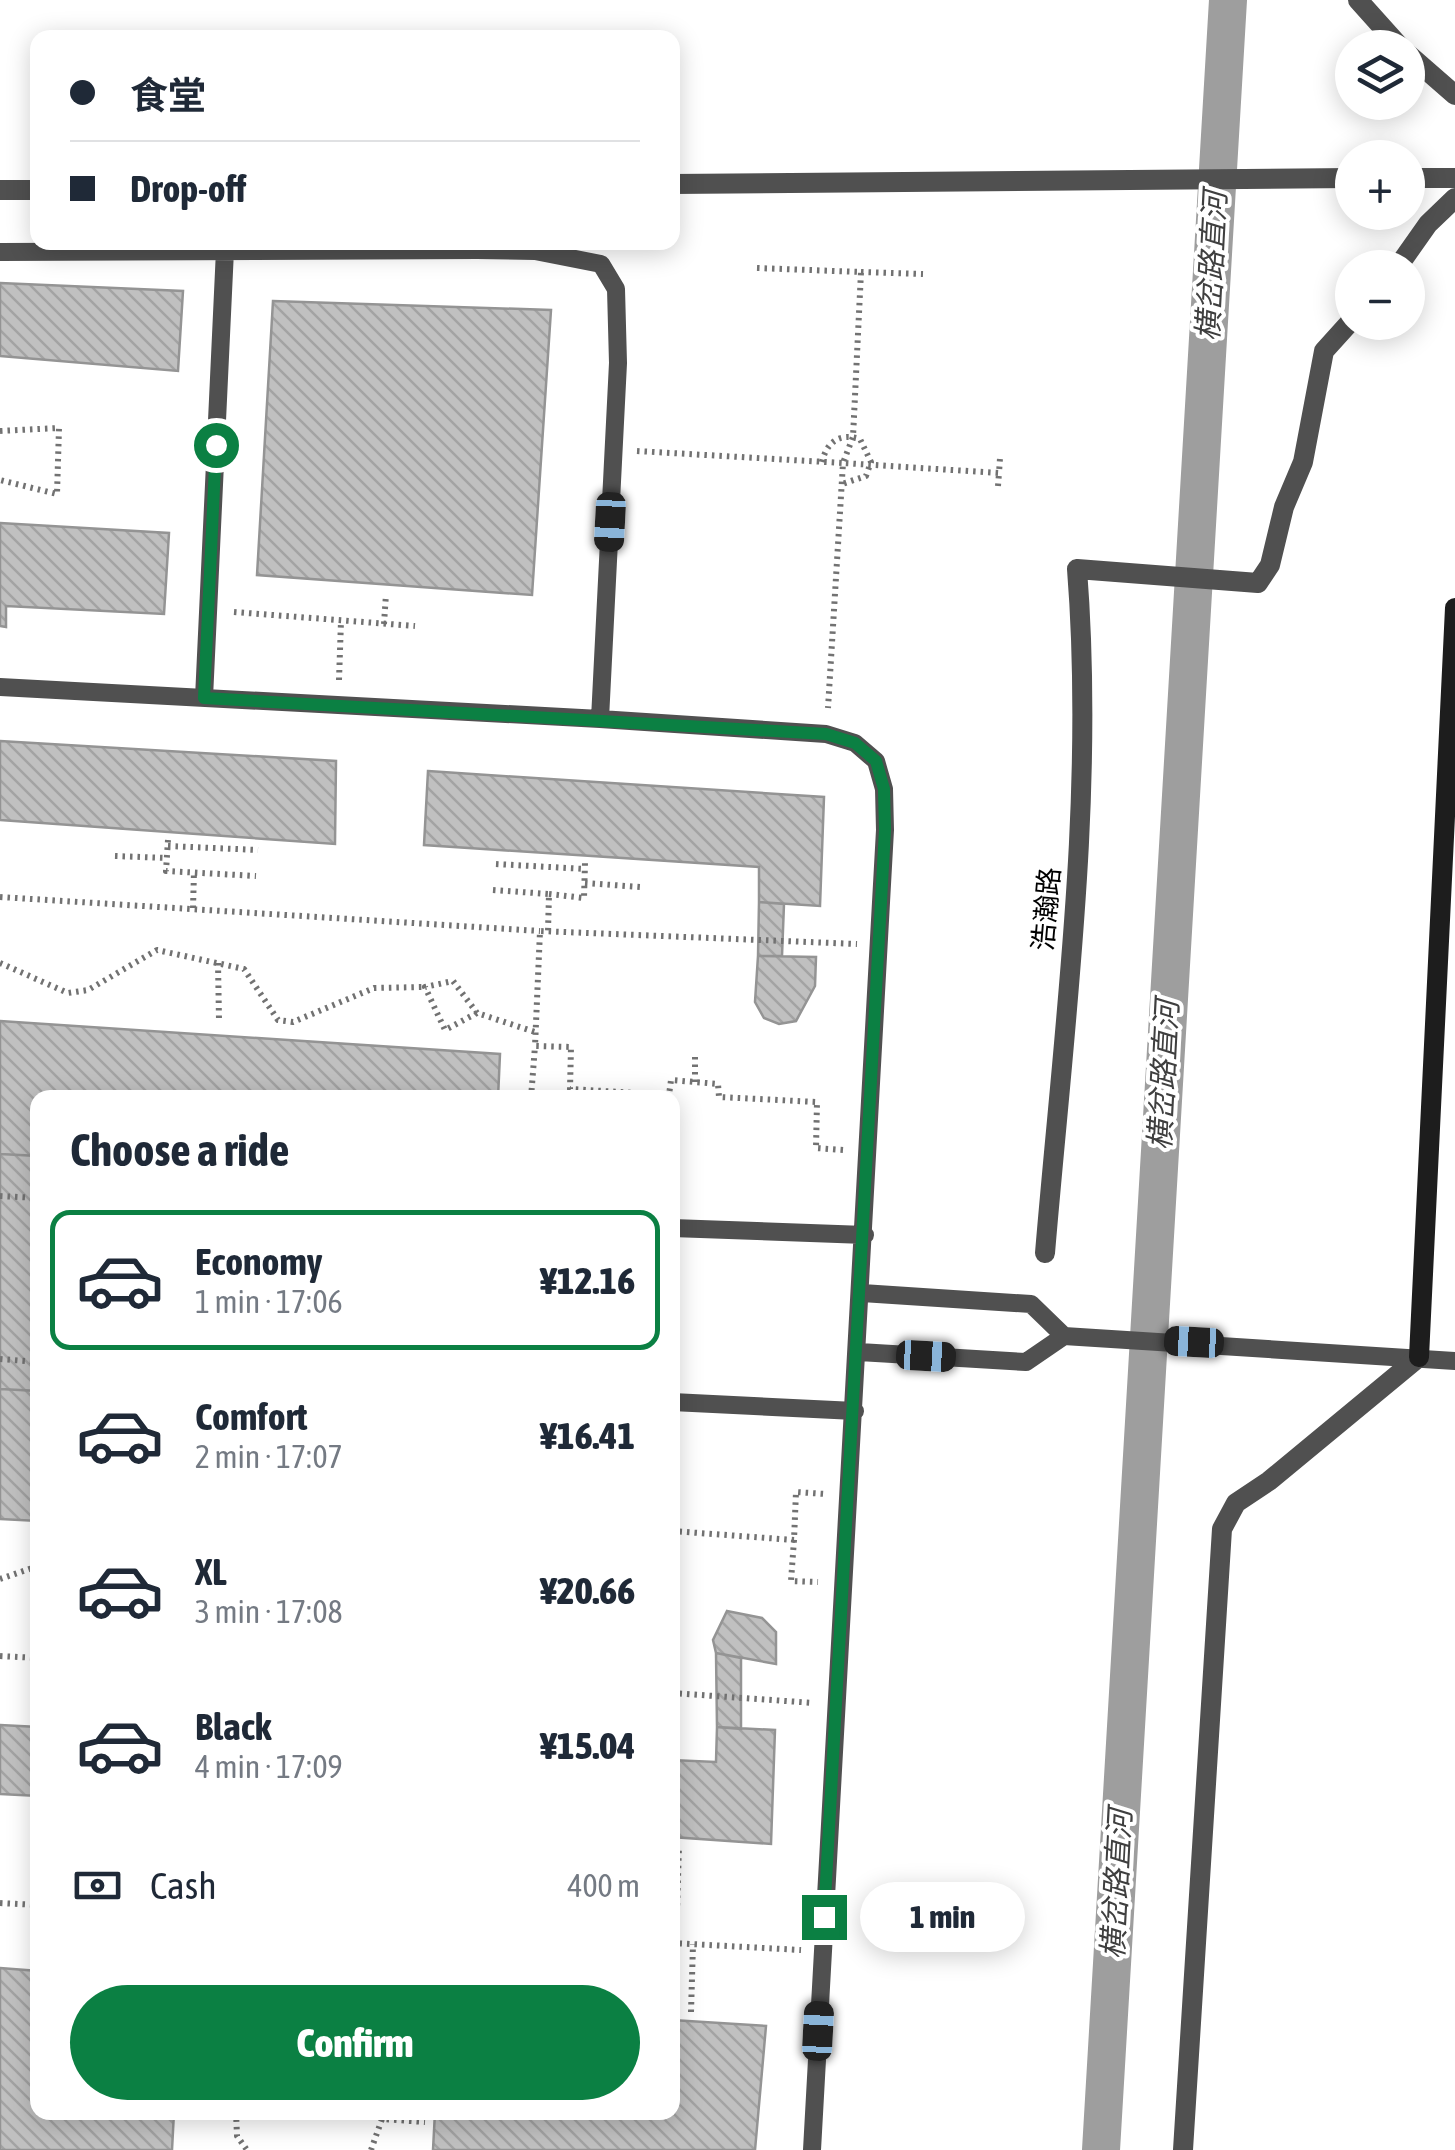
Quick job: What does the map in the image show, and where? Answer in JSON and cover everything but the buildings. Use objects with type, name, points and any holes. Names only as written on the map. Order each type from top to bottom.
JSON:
[{"type":"street","points":[[1358,0],[1385,30]]},
{"type":"street","points":[[1425,69],[1455,95]]},
{"type":"street","points":[[680,184],[1335,178]]},
{"type":"street","points":[[1425,178],[1455,178]]},
{"type":"street","points":[[0,190],[30,190]]},
{"type":"street","points":[[1410,250],[1428,224],[1455,198]]},
{"type":"street","name":"浩瀚路","points":[[1045,1254],[1082,804],[1084,657],[1077,568],[1258,583],[1270,565],[1284,507],[1302,462],[1324,351],[1335,339]]},
{"type":"street","points":[[1183,2150],[1222,1529],[1236,1503],[1270,1481],[1419,1357],[1455,608]]},
{"type":"lane","points":[[204,698],[225,250]]},
{"type":"lane","points":[[0,252],[535,251],[601,264],[616,289],[600,719]]},
{"type":"lane","points":[[0,687],[826,734],[855,743],[876,761],[884,789],[870,1152],[812,2150]]},
{"type":"lane","points":[[680,1228],[865,1235]]},
{"type":"lane","points":[[862,1294],[1031,1304],[1064,1336]]},
{"type":"lane","points":[[859,1352],[1026,1362],[1064,1336],[1455,1361]]},
{"type":"lane","points":[[680,1402],[855,1411]]},
{"type":"path","points":[[757,268],[923,274]]},
{"type":"path","points":[[826,734],[842,484],[853,437],[861,272]]},
{"type":"path","points":[[0,431],[59,428],[57,494],[0,480]]},
{"type":"path","points":[[822,462],[825,448],[834,440],[853,437],[868,449],[870,465],[866,476],[842,484]]},
{"type":"path","points":[[613,450],[999,473]]},
{"type":"path","points":[[998,486],[1000,458]]},
{"type":"path","points":[[384,624],[386,594]]},
{"type":"path","points":[[208,610],[415,626]]},
{"type":"path","points":[[338,704],[342,621]]},
{"type":"path","points":[[256,876],[166,871],[168,843],[258,850]]},
{"type":"path","points":[[115,856],[167,858]]},
{"type":"path","points":[[493,890],[584,898],[584,866],[496,864]]},
{"type":"path","points":[[193,908],[194,872]]},
{"type":"path","points":[[584,883],[640,887]]},
{"type":"path","points":[[531,1090],[549,894]]},
{"type":"path","points":[[0,897],[544,931],[878,945]]},
{"type":"path","points":[[0,963],[68,993],[88,990],[156,950],[244,968],[278,1020],[293,1022],[374,988],[425,987],[453,981],[476,1013],[535,1032]]},
{"type":"path","points":[[218,963],[219,1020]]},
{"type":"path","points":[[425,987],[446,1030],[476,1013]]},
{"type":"path","points":[[535,1046],[571,1047],[570,1090]]},
{"type":"path","points":[[695,1057],[695,1082]]},
{"type":"path","points":[[670,1090],[671,1080],[718,1084],[718,1097],[818,1102],[816,1148],[870,1152]]},
{"type":"path","points":[[0,1196],[30,1198]]},
{"type":"path","points":[[0,1359],[30,1361]]},
{"type":"path","points":[[844,1584],[791,1581],[796,1492],[849,1495]]},
{"type":"path","points":[[680,1532],[794,1540]]},
{"type":"path","points":[[0,1578],[30,1569]]},
{"type":"path","points":[[0,1656],[30,1658]]},
{"type":"path","points":[[680,1694],[835,1704]]},
{"type":"path","points":[[0,1902],[30,1904]]},
{"type":"path","points":[[680,1943],[822,1951]]},
{"type":"path","points":[[691,2012],[693,1944]]},
{"type":"path","points":[[236,2120],[237,2136],[247,2150]]},
{"type":"path","points":[[370,2150],[379,2120]]},
{"type":"path","points":[[409,2120],[424,2122]]},
{"type":"waterway","name":"横岔路直河","points":[[1101,2150],[1228,0]]},
{"type":"route","points":[[216,445],[204,698],[826,734],[855,743],[876,761],[884,789],[885,830],[862,1294],[824,1917]]}]
